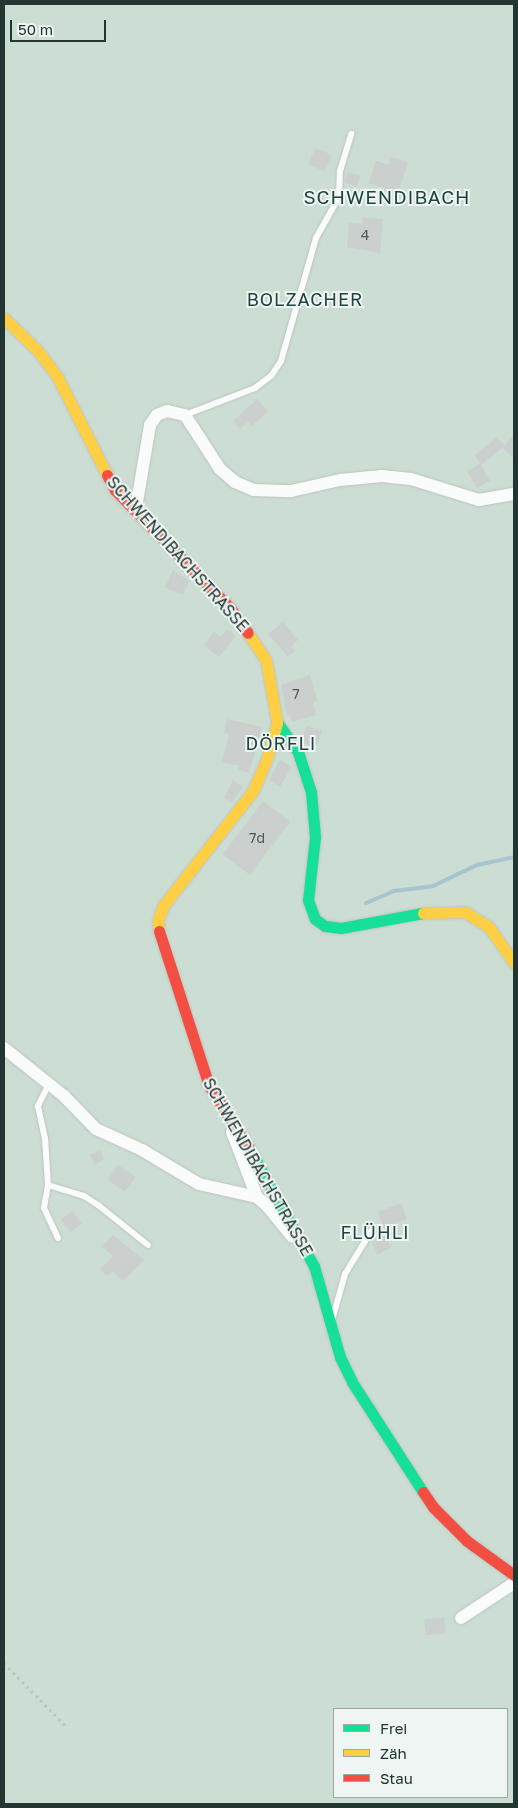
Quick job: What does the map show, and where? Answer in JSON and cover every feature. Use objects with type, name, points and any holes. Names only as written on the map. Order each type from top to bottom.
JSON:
[{"type":"street","name":"SCHWENDIBACHSTRASSE","points":[[4,318],[49,364],[72,402],[110,481],[231,609],[257,644],[269,669],[277,722],[253,791],[206,855],[167,899],[158,920],[159,934],[198,1057],[211,1091],[228,1120],[265,1173],[307,1253],[318,1277],[340,1357],[356,1389],[433,1507],[467,1541],[514,1576]]},
{"type":"street","points":[[136,508],[150,425],[158,415],[166,411],[185,415],[220,469],[235,482],[254,490],[291,491],[340,480],[382,476],[411,479],[480,500],[514,494]]},
{"type":"street","points":[[277,722],[298,752],[311,792],[315,837],[308,900],[315,919],[325,926],[341,928],[426,912],[464,912],[490,927],[514,962]]},
{"type":"street","points":[[4,1048],[49,1084],[102,1133],[142,1150],[199,1184],[257,1198]]},
{"type":"street","points":[[228,1120],[257,1198],[307,1253]]},
{"type":"street","points":[[461,1618],[514,1582]]},
{"type":"lane","points":[[185,415],[255,388],[271,376],[281,361],[294,308],[316,238],[339,197],[342,164],[351,134]]},
{"type":"lane","points":[[49,1084],[38,1106],[45,1138],[48,1185],[44,1208],[58,1238]]},
{"type":"lane","points":[[48,1185],[84,1196],[148,1245]]},
{"type":"lane","points":[[331,1323],[345,1274],[372,1230]]},
{"type":"path","points":[[4,1664],[67,1727]]},
{"type":"green space","points":[[4,4],[514,4],[514,1804],[4,1804]]},
{"type":"building","points":[[315,148],[332,155],[325,171],[308,165]]},
{"type":"building","points":[[391,157],[408,162],[398,193],[369,183],[376,161],[389,165]]},
{"type":"building","points":[[348,172],[360,176],[357,186],[345,182]]},
{"type":"building","points":[[363,217],[383,219],[380,253],[347,247],[349,223],[362,224]]},
{"type":"building","points":[[257,399],[268,412],[252,426],[248,422],[240,429],[233,421]]},
{"type":"building","points":[[514,434],[514,458],[502,448],[481,465],[490,481],[477,488],[467,471],[480,464],[475,455],[496,438],[505,445]]},
{"type":"building","points":[[173,570],[189,581],[183,595],[165,587]]},
{"type":"building","points":[[283,622],[298,640],[291,646],[295,651],[288,657],[268,634]]},
{"type":"building","points":[[227,629],[236,636],[219,657],[204,645],[214,632],[221,637]]},
{"type":"building","points":[[310,675],[317,701],[313,702],[316,715],[292,722],[290,715],[287,716],[281,685]]},
{"type":"building","points":[[227,719],[262,727],[249,773],[238,769],[239,766],[222,762],[229,734],[224,733]]},
{"type":"building","points":[[307,726],[322,731],[317,745],[312,743],[310,749],[302,739]]},
{"type":"building","points":[[280,760],[291,766],[280,786],[269,780]]},
{"type":"building","points":[[233,780],[243,787],[232,802],[224,798]]},
{"type":"building","points":[[263,801],[290,821],[250,875],[223,855]]},
{"type":"building","points":[[100,1150],[104,1160],[95,1164],[90,1155]]},
{"type":"building","points":[[118,1165],[135,1177],[125,1192],[108,1180]]},
{"type":"building","points":[[401,1203],[407,1219],[384,1228],[378,1212]]},
{"type":"building","points":[[72,1211],[82,1224],[71,1232],[61,1220]]},
{"type":"building","points":[[113,1235],[144,1260],[123,1281],[113,1271],[107,1276],[100,1269],[113,1256],[102,1246]]},
{"type":"building","points":[[385,1236],[391,1248],[378,1254],[372,1243]]},
{"type":"building","points":[[444,1617],[446,1633],[426,1635],[424,1619]]},
{"type":"waterway","points":[[366,903],[394,891],[433,886],[477,865],[514,857]]},
{"type":"traffic: fast","points":[[277,722],[298,752],[311,792],[315,837],[308,900],[315,919],[325,926],[341,928],[423,913]]},
{"type":"traffic: fast","points":[[249,1148],[314,1266],[340,1357],[352,1382],[423,1492]]},
{"type":"traffic: slow","points":[[4,318],[38,351],[57,376],[107,475]]},
{"type":"traffic: slow","points":[[159,931],[158,920],[163,906],[253,791],[267,758],[277,722],[266,660],[248,633]]},
{"type":"traffic: slow","points":[[423,913],[465,912],[489,927],[514,963]]},
{"type":"traffic: jam","points":[[107,475],[115,490],[231,609],[248,633]]},
{"type":"traffic: jam","points":[[159,931],[209,1086],[249,1148]]},
{"type":"traffic: jam","points":[[423,1492],[433,1507],[467,1541],[514,1575]]},
{"type":"district","name":"SCHWENDIBACH","points":[[387,197]]},
{"type":"district","name":"BOLZACHER","points":[[305,299]]},
{"type":"district","name":"DÖRFLI","points":[[281,743]]},
{"type":"district","name":"FLÜHLI","points":[[375,1232]]}]
